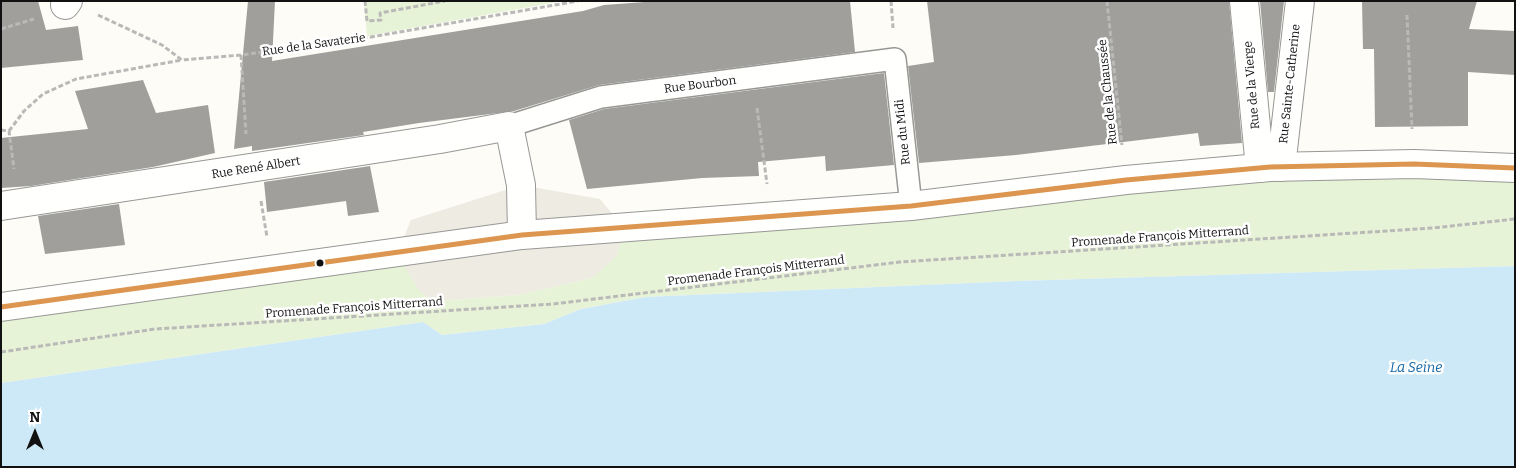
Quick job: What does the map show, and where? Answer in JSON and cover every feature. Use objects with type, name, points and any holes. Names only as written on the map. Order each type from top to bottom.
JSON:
[{"type":"street","name":"Rue de la Vierge","points":[[1244,1],[1270,167]]},
{"type":"street","name":"Rue Sainte-Catherine","points":[[1270,167],[1300,1]]},
{"type":"street","points":[[509,126],[521,185],[522,235]]},
{"type":"street","name":"Rue René Albert","points":[[10,205],[256,168],[509,126]]},
{"type":"street","points":[[1,307],[522,235],[911,206],[1126,180],[1270,167],[1414,164],[1515,168]]},
{"type":"lane","name":"Rue Bourbon","points":[[509,126],[601,97],[895,59]]},
{"type":"lane","name":"Rue du Midi","points":[[895,59],[911,206]]},
{"type":"path","points":[[365,1],[367,21],[381,20],[380,13],[445,1]]},
{"type":"path","name":"Rue de la Savaterie","points":[[9,132],[24,111],[43,94],[76,79],[182,60],[241,55],[365,38],[578,1]]},
{"type":"path","name":"Rue de la Chaussée","points":[[1107,1],[1126,180]]},
{"type":"path","points":[[66,3],[109,19],[162,45],[182,60]]},
{"type":"path","points":[[1407,15],[1414,164]]},
{"type":"path","points":[[241,55],[246,137]]},
{"type":"path","points":[[753,78],[771,216]]},
{"type":"path","points":[[1,130],[9,132],[10,205]]},
{"type":"path","points":[[256,168],[272,271]]},
{"type":"path","name":"Promenade François Mitterrand","points":[[1,352],[155,329],[553,304],[900,262],[1432,228],[1515,220]]},
{"type":"green space","points":[[364,1],[563,1],[367,36]]},
{"type":"green space","points":[[1333,177],[1515,178],[1515,266],[1017,281],[646,297],[581,309],[544,324],[442,335],[423,322],[1,383],[1,318],[402,263],[437,301],[519,295],[592,278],[623,235]]},
{"type":"shaded area","points":[[521,185],[600,199],[624,228],[617,256],[592,278],[519,295],[437,301],[420,292],[397,254],[411,220]]},
{"type":"water","name":"La Seine","points":[[1515,266],[1515,467],[1,467],[1,383],[423,322],[442,335],[544,324],[581,309],[646,297],[1017,281]]},
{"type":"building","points":[[1,1],[38,1],[46,30],[78,26],[83,60],[1,68]]},
{"type":"building","points":[[248,1],[275,1],[272,61],[583,11],[604,5],[658,1],[850,1],[855,52],[599,85],[514,111],[419,123],[363,132],[364,135],[252,151],[252,146],[234,149]]},
{"type":"building","points":[[927,1],[1229,1],[1242,143],[1200,146],[1198,133],[1016,155],[919,163],[908,66],[934,62]]},
{"type":"building","points":[[1260,1],[1284,1],[1274,92],[1268,92]]},
{"type":"building","points":[[1362,1],[1477,1],[1469,29],[1515,31],[1515,75],[1468,72],[1468,126],[1375,127],[1374,49],[1363,49]]},
{"type":"building","points":[[884,73],[894,165],[826,171],[825,156],[758,162],[759,176],[702,178],[587,189],[569,120],[604,109]]},
{"type":"building","points":[[143,80],[156,113],[208,105],[215,153],[153,167],[31,186],[1,188],[1,138],[88,129],[75,91]]},
{"type":"building","points":[[370,166],[379,212],[348,216],[346,201],[267,212],[264,182]]},
{"type":"building","points":[[119,204],[125,245],[45,254],[38,216]]},
{"type":"transit line","points":[[1,307],[522,235],[911,206],[1126,180],[1270,167],[1414,164],[1515,168]]}]
